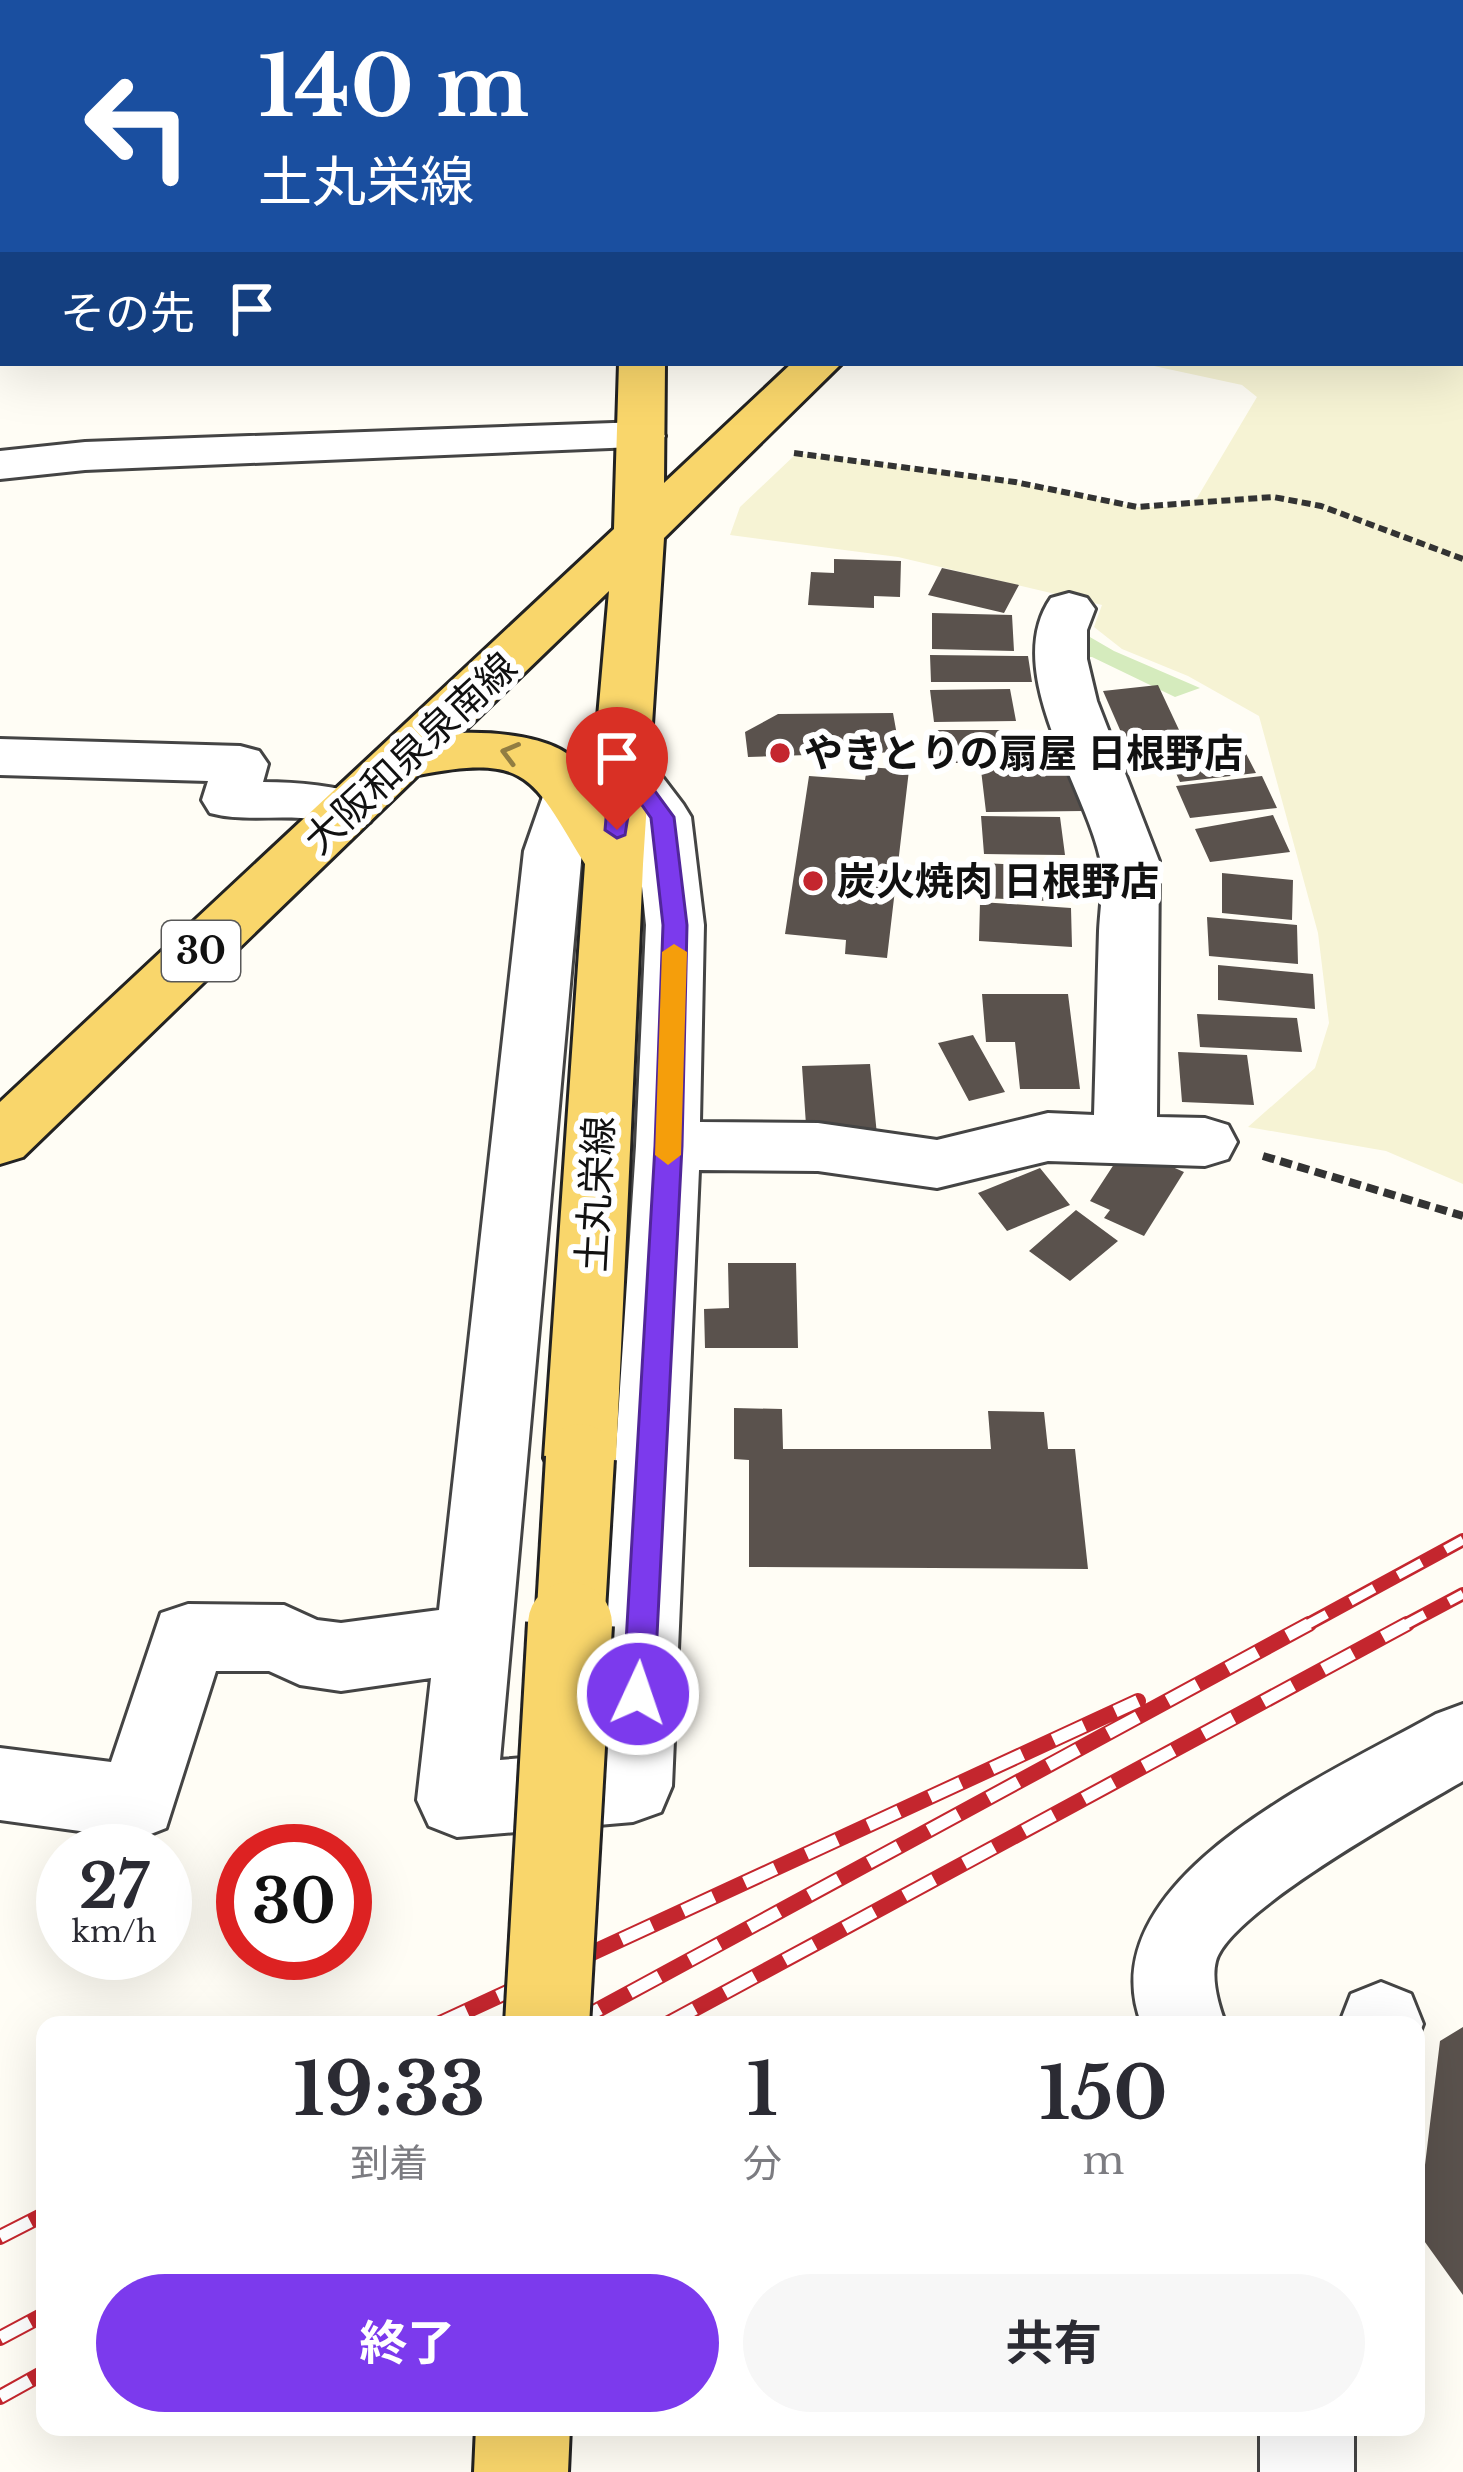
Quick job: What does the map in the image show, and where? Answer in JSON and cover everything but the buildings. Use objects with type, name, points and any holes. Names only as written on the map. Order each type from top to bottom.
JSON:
[{"type":"main road","points":[[401,760],[461,747],[518,753],[555,771],[595,778],[639,538],[642,366]]},
{"type":"main road","name":"大阪和泉泉南線","points":[[6,1127],[639,538],[816,366]]},
{"type":"main road","name":"土丸栄線","points":[[548,2016],[614,864],[595,778]]},
{"type":"main road","points":[[520,2472],[522,2436]]},
{"type":"street","points":[[0,465],[86,456],[641,436]]},
{"type":"street","points":[[1069,609],[1061,630],[1061,659],[1070,700],[1130,860],[1125,1139]]},
{"type":"street","points":[[0,757],[240,764],[230,800],[302,800],[350,809]]},
{"type":"street","points":[[595,778],[663,817],[675,925],[668,1146],[633,1786],[457,1800],[553,851],[595,778]]},
{"type":"street","points":[[668,1146],[818,1148],[937,1164],[1048,1137],[1228,1147]]},
{"type":"street","points":[[0,1784],[138,1802],[188,1637],[284,1638],[301,1651],[341,1657],[475,1639]]},
{"type":"street","points":[[1180,2016],[1176,1952],[1214,1898],[1463,1739]]},
{"type":"street","points":[[1307,2436],[1307,2472]]},
{"type":"path","points":[[732,447],[881,462],[1137,507],[1273,497],[1321,506],[1463,559]]},
{"type":"path","points":[[1228,1147],[1463,1216]]},
{"type":"shaded area","points":[[1154,366],[1463,366],[1463,1184],[1386,1151],[1248,1127],[1315,1068],[1329,1023],[1318,933],[1259,716],[1188,676],[1122,649],[1094,627],[1102,605],[898,557],[730,535],[740,507],[797,453],[1015,482],[1137,507],[1179,507],[1197,498],[1257,397],[1242,385]]},
{"type":"green space","points":[[1064,622],[1114,651],[1200,688],[1175,697],[1092,657],[1070,657]]},
{"type":"railway","points":[[1303,1627],[1463,1540]]},
{"type":"railway","points":[[1401,1627],[1463,1594]]},
{"type":"railway","points":[[587,2016],[1309,1624]]},
{"type":"railway","points":[[682,2016],[1407,1624]]},
{"type":"railway","points":[[456,2016],[1138,1701]]},
{"type":"railway","points":[[0,2237],[36,2219]]},
{"type":"railway","points":[[0,2338],[36,2319]]},
{"type":"railway","points":[[0,2397],[36,2377]]},
{"type":"slow traffic","points":[[668,1155],[674,952]]},
{"type":"place","name":"やきとりの扇屋 日根野店","points":[[780,753]]},
{"type":"place","name":"炭火焼肉 日根野店","points":[[813,881]]},
{"type":"route","points":[[617,830],[622,762],[663,817],[675,925],[668,1146],[638,1694]]}]
